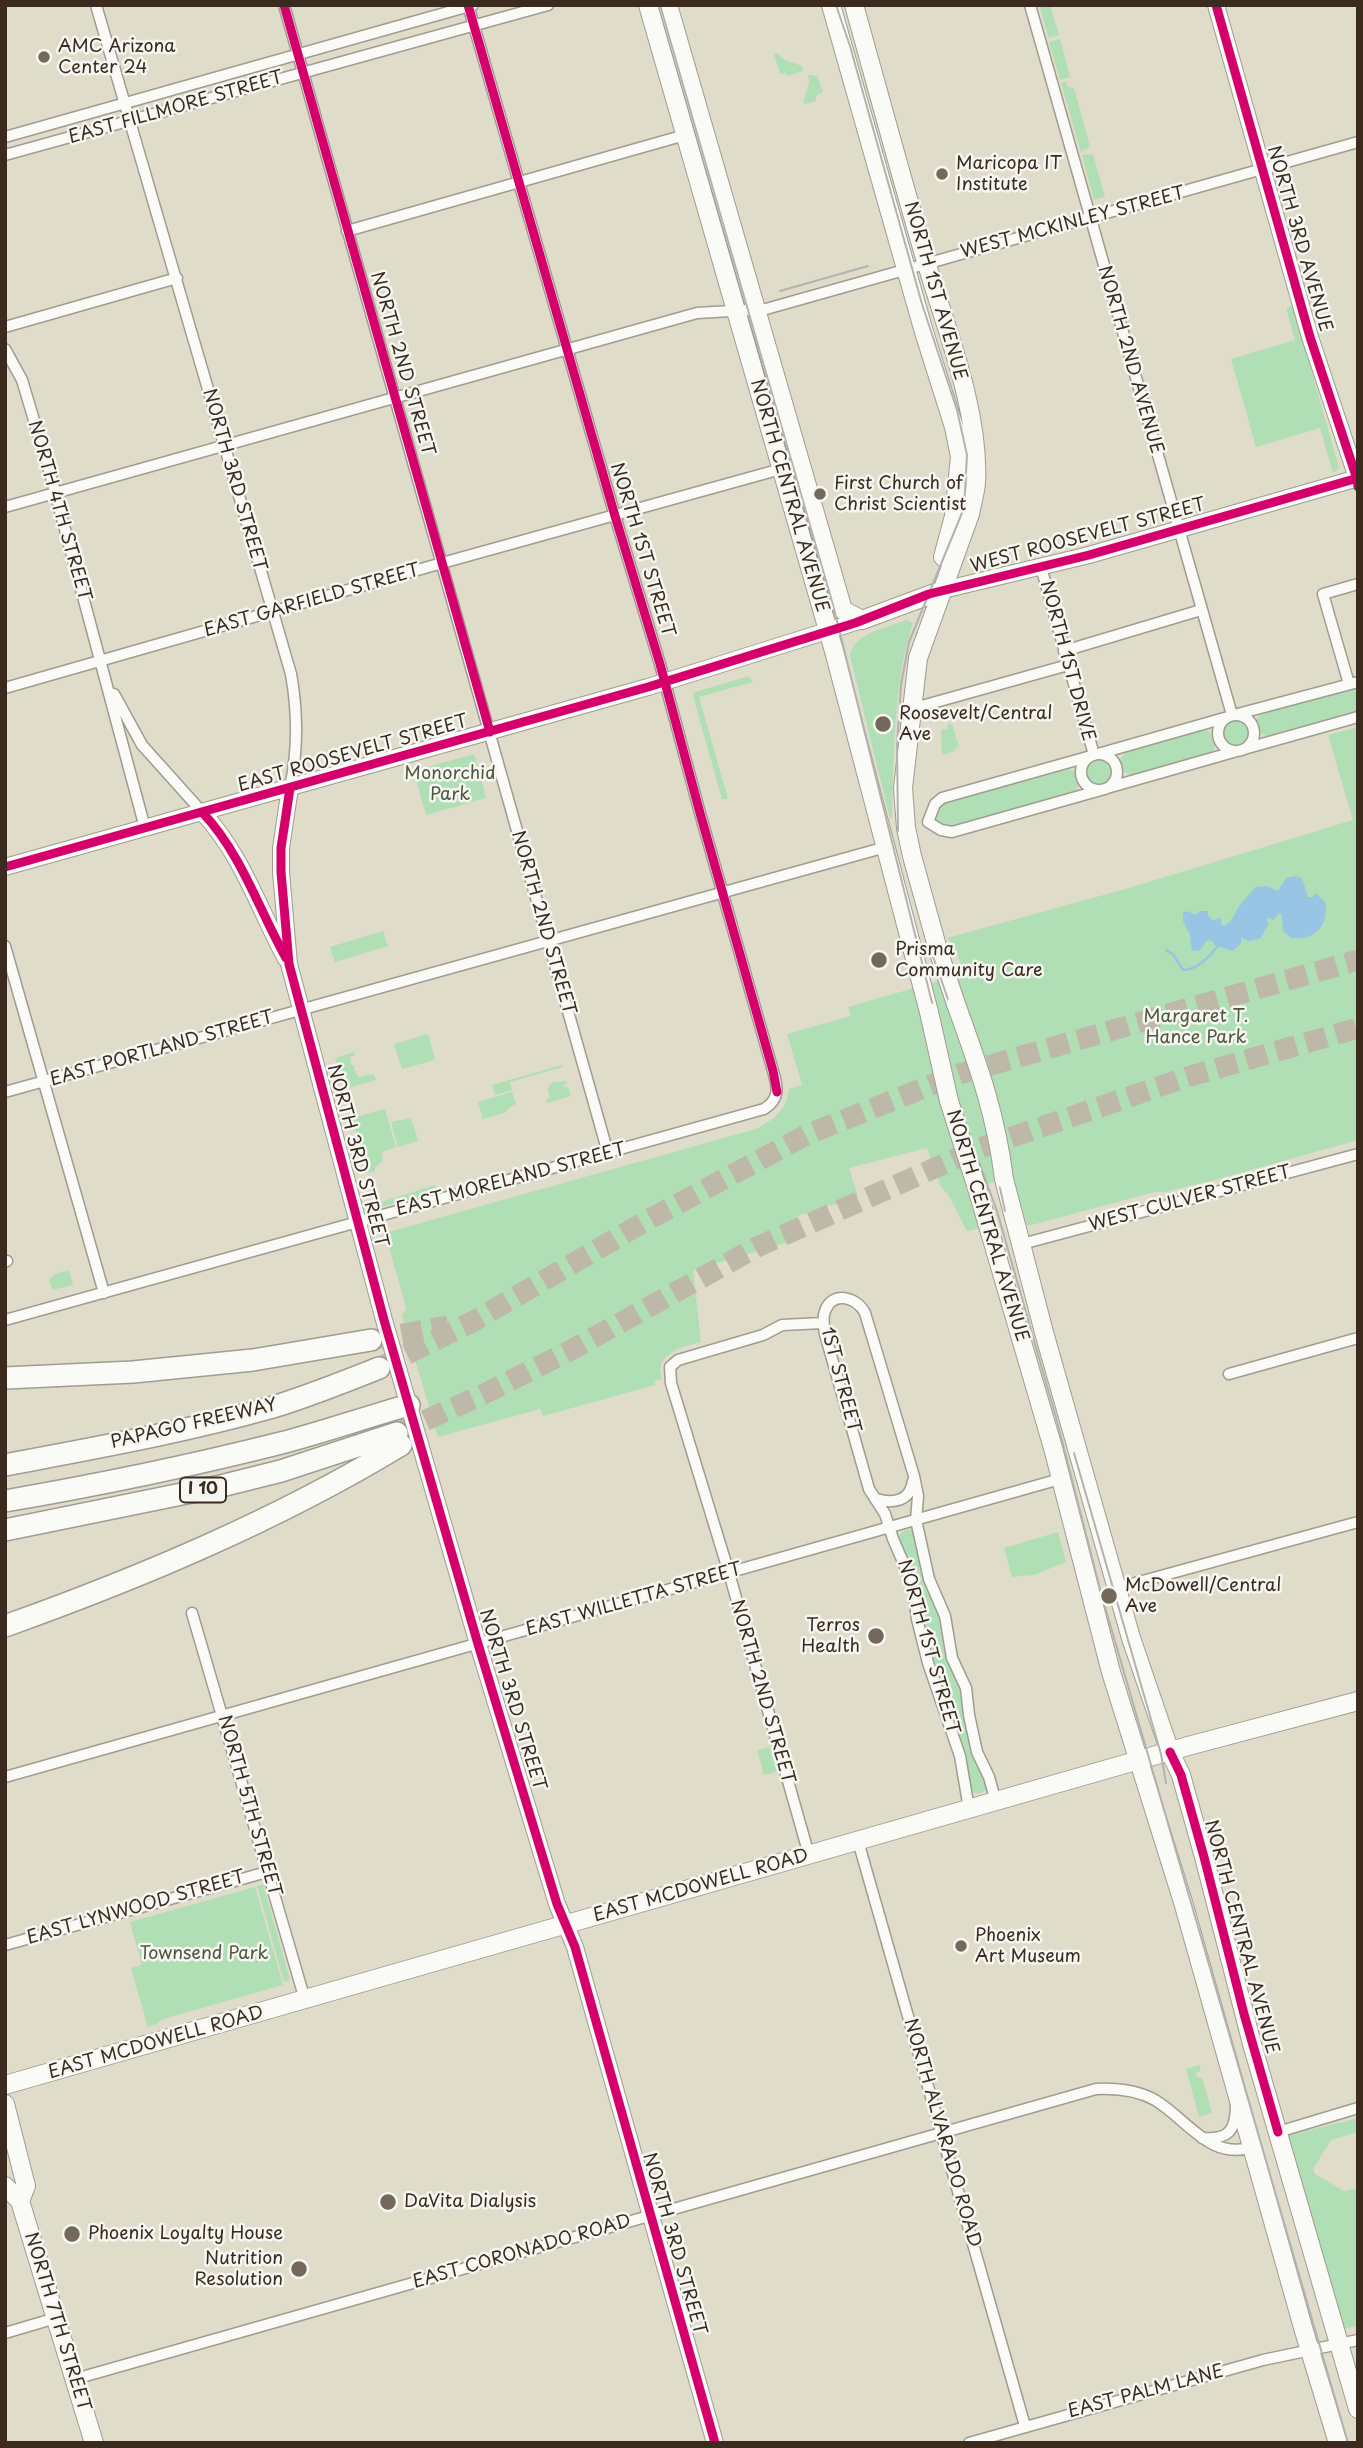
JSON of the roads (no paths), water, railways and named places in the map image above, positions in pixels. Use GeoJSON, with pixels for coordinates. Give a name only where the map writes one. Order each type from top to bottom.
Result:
{"type":"FeatureCollection","features":[{"type":"Feature","properties":{"kind":"highway"},"geometry":{"type":"LineString","coordinates":[[8,1379],[133,1372],[253,1360],[371,1340]]}},
{"type":"Feature","properties":{"kind":"highway","name":"PAPAGO FREEWAY"},"geometry":{"type":"LineString","coordinates":[[5,1465],[174,1432],[273,1406],[379,1368]]}},
{"type":"Feature","properties":{"kind":"highway"},"geometry":{"type":"LineString","coordinates":[[5,1491],[84,1478],[253,1441],[407,1398]]}},
{"type":"Feature","properties":{"kind":"highway"},"geometry":{"type":"LineString","coordinates":[[5,1501],[86,1487],[284,1443],[407,1398]]}},
{"type":"Feature","properties":{"kind":"highway","name":"I 10"},"geometry":{"type":"LineString","coordinates":[[5,1530],[221,1486],[399,1439],[340,1482],[157,1568],[65,1602]]}},
{"type":"Feature","properties":{"kind":"highway"},"geometry":{"type":"LineString","coordinates":[[5,1610],[65,1602]]}},
{"type":"Feature","properties":{"kind":"highway"},"geometry":{"type":"LineString","coordinates":[[5,1626],[65,1602]]}},
{"type":"Feature","properties":{"kind":"main road","name":"NORTH CENTRAL AVENUE"},"geometry":{"type":"LineString","coordinates":[[648,5],[685,135],[747,311],[778,386],[840,603],[850,616],[862,620]]}},
{"type":"Feature","properties":{"kind":"main road","name":"NORTH CENTRAL AVENUE"},"geometry":{"type":"LineString","coordinates":[[668,5],[747,311],[781,470],[886,847],[949,1101],[1027,1355],[1107,1657],[1155,1756],[1181,1775],[1247,2024],[1311,2245],[1338,2443]]}},
{"type":"Feature","properties":{"kind":"main road","name":"NORTH 1ST AVENUE"},"geometry":{"type":"LineString","coordinates":[[831,5],[954,427],[960,457],[954,516],[943,560],[945,584]]}},
{"type":"Feature","properties":{"kind":"main road","name":"NORTH 1ST AVENUE"},"geometry":{"type":"LineString","coordinates":[[854,5],[967,401],[974,446],[976,484],[970,514],[945,584]]}},
{"type":"Feature","properties":{"kind":"main road"},"geometry":{"type":"LineString","coordinates":[[778,386],[783,416],[784,455],[792,488],[791,502]]}},
{"type":"Feature","properties":{"kind":"main road","name":"NORTH CENTRAL AVENUE"},"geometry":{"type":"LineString","coordinates":[[945,584],[918,658],[911,709],[903,788],[906,828],[912,856],[934,938],[990,1103],[999,1139],[1004,1179],[1045,1336],[1139,1662],[1183,1902],[1253,2147],[1324,2347],[1358,2409]]}},
{"type":"Feature","properties":{"kind":"main road","name":"WEST ROOSEVELT STREET"},"geometry":{"type":"LineString","coordinates":[[862,620],[945,584]]}},
{"type":"Feature","properties":{"kind":"main road","name":"EAST MCDOWELL ROAD"},"geometry":{"type":"LineString","coordinates":[[5,2085],[1155,1756],[1358,1701]]}},
{"type":"Feature","properties":{"kind":"main road","name":"NORTH 7TH STREET"},"geometry":{"type":"LineString","coordinates":[[5,2104],[26,2186],[20,2201]]}},
{"type":"Feature","properties":{"kind":"main road"},"geometry":{"type":"LineString","coordinates":[[1253,2147],[1262,2145],[1280,2161],[1300,2227],[1311,2245]]}},
{"type":"Feature","properties":{"kind":"main road","name":"NORTH 7TH STREET"},"geometry":{"type":"LineString","coordinates":[[5,2186],[20,2201],[94,2443]]}},
{"type":"Feature","properties":{"kind":"street","name":"NORTH 3RD STREET"},"geometry":{"type":"LineString","coordinates":[[96,5],[291,674],[296,747],[281,860],[289,964],[407,1398],[478,1644],[564,1924],[575,1947],[715,2443]]}},
{"type":"Feature","properties":{"kind":"street","name":"NORTH 2ND STREET"},"geometry":{"type":"LineString","coordinates":[[284,5],[608,1153]]}},
{"type":"Feature","properties":{"kind":"street","name":"EAST FILLMORE STREET"},"geometry":{"type":"LineString","coordinates":[[5,155],[548,5]]}},
{"type":"Feature","properties":{"kind":"street","name":"NORTH 2ND AVENUE"},"geometry":{"type":"LineString","coordinates":[[1030,5],[1231,715]]}},
{"type":"Feature","properties":{"kind":"street","name":"NORTH 3RD AVENUE"},"geometry":{"type":"LineString","coordinates":[[1216,5],[1310,337],[1358,479]]}},
{"type":"Feature","properties":{"kind":"street","name":"EAST FILLMORE STREET"},"geometry":{"type":"LineString","coordinates":[[5,137],[470,6]]}},
{"type":"Feature","properties":{"kind":"street","name":"NORTH 1ST STREET"},"geometry":{"type":"LineString","coordinates":[[470,6],[518,183],[665,681],[778,1088],[773,1104]]}},
{"type":"Feature","properties":{"kind":"street"},"geometry":{"type":"LineString","coordinates":[[347,231],[685,135]]}},
{"type":"Feature","properties":{"kind":"street","name":"WEST MCKINLEY STREET"},"geometry":{"type":"LineString","coordinates":[[5,507],[696,313],[747,311],[1358,142]]}},
{"type":"Feature","properties":{"kind":"street"},"geometry":{"type":"LineString","coordinates":[[5,327],[177,278]]}},
{"type":"Feature","properties":{"kind":"street","name":"NORTH 4TH STREET"},"geometry":{"type":"LineString","coordinates":[[5,349],[22,380],[145,828]]}},
{"type":"Feature","properties":{"kind":"street","name":"EAST GARFIELD STREET"},"geometry":{"type":"LineString","coordinates":[[5,688],[442,563],[781,470]]}},
{"type":"Feature","properties":{"kind":"street","name":"WEST ROOSEVELT STREET"},"geometry":{"type":"LineString","coordinates":[[945,584],[1041,567],[1358,479]]}},
{"type":"Feature","properties":{"kind":"street","name":"NORTH 1ST DRIVE"},"geometry":{"type":"LineString","coordinates":[[1041,567],[1095,755]]}},
{"type":"Feature","properties":{"kind":"street"},"geometry":{"type":"LineString","coordinates":[[928,822],[935,804],[942,798],[1353,683],[1323,594],[1358,584]]}},
{"type":"Feature","properties":{"kind":"street"},"geometry":{"type":"LineString","coordinates":[[1064,651],[1201,610]]}},
{"type":"Feature","properties":{"kind":"street","name":"WEST ROOSEVELT STREET"},"geometry":{"type":"LineString","coordinates":[[828,631],[862,620]]}},
{"type":"Feature","properties":{"kind":"street","name":"EAST ROOSEVELT STREET"},"geometry":{"type":"LineString","coordinates":[[5,867],[490,732],[828,631]]}},
{"type":"Feature","properties":{"kind":"street"},"geometry":{"type":"LineString","coordinates":[[911,709],[1069,665]]}},
{"type":"Feature","properties":{"kind":"street","name":"NORTH 4TH STREET"},"geometry":{"type":"LineString","coordinates":[[105,676],[137,738],[203,813]]}},
{"type":"Feature","properties":{"kind":"street"},"geometry":{"type":"LineString","coordinates":[[1231,715],[1246,718],[1253,728],[1252,740],[1241,750],[1225,748],[1218,738],[1219,725],[1231,715]]}},
{"type":"Feature","properties":{"kind":"street"},"geometry":{"type":"LineString","coordinates":[[906,828],[928,822],[941,831],[952,832],[1358,717]]}},
{"type":"Feature","properties":{"kind":"street"},"geometry":{"type":"LineString","coordinates":[[1095,755],[1110,757],[1117,767],[1116,780],[1104,789],[1089,787],[1082,777],[1083,765],[1095,755]]}},
{"type":"Feature","properties":{"kind":"street","name":"NORTH 3RD STREET"},"geometry":{"type":"LineString","coordinates":[[203,813],[217,828],[233,853],[289,964]]}},
{"type":"Feature","properties":{"kind":"street","name":"EAST PORTLAND STREET"},"geometry":{"type":"LineString","coordinates":[[5,1093],[886,847]]}},
{"type":"Feature","properties":{"kind":"street"},"geometry":{"type":"LineString","coordinates":[[5,946],[104,1293]]}},
{"type":"Feature","properties":{"kind":"street","name":"EAST MORELAND STREET"},"geometry":{"type":"LineString","coordinates":[[5,1320],[608,1153],[764,1109],[773,1104]]}},
{"type":"Feature","properties":{"kind":"street","name":"WEST CULVER STREET"},"geometry":{"type":"LineString","coordinates":[[1022,1244],[1358,1154]]}},
{"type":"Feature","properties":{"kind":"street","name":"1ST STREET"},"geometry":{"type":"LineString","coordinates":[[889,1528],[885,1514],[869,1489],[824,1322],[827,1306],[839,1299],[853,1299],[862,1308],[914,1476],[918,1496],[916,1520]]}},
{"type":"Feature","properties":{"kind":"street","name":"NORTH 2ND STREET"},"geometry":{"type":"LineString","coordinates":[[809,1855],[729,1573],[671,1383],[670,1367],[678,1360],[763,1335],[782,1325],[824,1322]]}},
{"type":"Feature","properties":{"kind":"street"},"geometry":{"type":"LineString","coordinates":[[1229,1374],[1358,1338]]}},
{"type":"Feature","properties":{"kind":"street"},"geometry":{"type":"LineString","coordinates":[[876,1499],[887,1502],[901,1500],[912,1488],[914,1476]]}},
{"type":"Feature","properties":{"kind":"street","name":"EAST WILLETTA STREET"},"geometry":{"type":"LineString","coordinates":[[5,1777],[1060,1479]]}},
{"type":"Feature","properties":{"kind":"street","name":"NORTH 1ST STREET"},"geometry":{"type":"LineString","coordinates":[[916,1520],[929,1579],[945,1616],[952,1658],[966,1688],[977,1752],[989,1777],[996,1802]]}},
{"type":"Feature","properties":{"kind":"street"},"geometry":{"type":"LineString","coordinates":[[1117,1588],[1358,1522]]}},
{"type":"Feature","properties":{"kind":"street","name":"NORTH 1ST STREET"},"geometry":{"type":"LineString","coordinates":[[889,1528],[913,1585],[917,1619],[928,1663],[960,1756],[969,1810]]}},
{"type":"Feature","properties":{"kind":"street","name":"NORTH 5TH STREET"},"geometry":{"type":"LineString","coordinates":[[192,1613],[305,2000]]}},
{"type":"Feature","properties":{"kind":"street","name":"NORTH ALVARADO ROAD"},"geometry":{"type":"LineString","coordinates":[[858,1841],[1026,2426]]}},
{"type":"Feature","properties":{"kind":"street","name":"EAST LYNWOOD STREET"},"geometry":{"type":"LineString","coordinates":[[5,1945],[267,1872]]}},
{"type":"Feature","properties":{"kind":"street"},"geometry":{"type":"LineString","coordinates":[[1200,2138],[1221,2138],[1230,2131],[1236,2116],[1236,2085]]}},
{"type":"Feature","properties":{"kind":"street","name":"EAST CORONADO ROAD"},"geometry":{"type":"LineString","coordinates":[[75,2379],[1096,2089],[1115,2088],[1153,2099],[1215,2147],[1226,2150],[1253,2147]]}},
{"type":"Feature","properties":{"kind":"street"},"geometry":{"type":"LineString","coordinates":[[1278,2132],[1358,2108]]}},
{"type":"Feature","properties":{"kind":"street"},"geometry":{"type":"LineString","coordinates":[[5,2333],[56,2318]]}},
{"type":"Feature","properties":{"kind":"street","name":"EAST PALM LANE"},"geometry":{"type":"LineString","coordinates":[[969,2443],[1263,2360],[1358,2340]]}},
{"type":"Feature","properties":{"kind":"water"},"geometry":{"type":"Polygon","coordinates":[[[1286,878],[1302,878],[1308,897],[1313,897],[1316,893],[1325,902],[1323,925],[1313,934],[1299,939],[1291,938],[1283,931],[1282,915],[1279,913],[1273,920],[1266,920],[1269,923],[1261,938],[1250,941],[1241,938],[1241,943],[1233,951],[1207,940],[1200,950],[1192,951],[1183,913],[1186,911],[1197,915],[1199,911],[1208,911],[1208,916],[1213,920],[1221,918],[1221,924],[1224,926],[1231,921],[1239,906],[1256,887],[1267,886],[1278,891],[1286,878]]]}},
{"type":"Feature","properties":{"kind":"waterway"},"geometry":{"type":"LineString","coordinates":[[1166,950],[1173,954],[1183,970],[1202,962],[1217,947]]}},
{"type":"Feature","properties":{"kind":"tunnel"},"geometry":{"type":"LineString","coordinates":[[379,1368],[474,1321],[646,1221],[806,1135],[959,1074],[1358,960]]}},
{"type":"Feature","properties":{"kind":"tunnel"},"geometry":{"type":"LineString","coordinates":[[397,1433],[482,1395],[573,1349],[757,1247],[980,1148],[1187,1077],[1358,1028]]}},
{"type":"Feature","properties":{"kind":"tunnel"},"geometry":{"type":"LineString","coordinates":[[371,1340],[448,1326]]}},
{"type":"Feature","properties":{"kind":"tram line"},"geometry":{"type":"LineString","coordinates":[[660,5],[833,605],[957,1103],[997,1211],[1057,1421],[1101,1593],[1348,2443]]}},
{"type":"Feature","properties":{"kind":"tram line"},"geometry":{"type":"LineString","coordinates":[[836,5],[850,46],[922,304],[957,410],[967,455],[964,508],[909,642],[901,685],[897,745],[898,831]]}},
{"type":"Feature","properties":{"kind":"tram line"},"geometry":{"type":"LineString","coordinates":[[780,291],[868,266]]}},
{"type":"Feature","properties":{"kind":"tram line"},"geometry":{"type":"LineString","coordinates":[[929,945],[977,1082],[1005,1211]]}},
{"type":"Feature","properties":{"kind":"tram line"},"geometry":{"type":"LineString","coordinates":[[1074,1453],[1161,1754],[1166,1783]]}},
{"type":"Feature","properties":{"kind":"place","name":"AMC Arizona Center 24"},"geometry":{"type":"Point","coordinates":[44,57]}},
{"type":"Feature","properties":{"kind":"place","name":"Maricopa IT Institute"},"geometry":{"type":"Point","coordinates":[942,174]}},
{"type":"Feature","properties":{"kind":"place","name":"First Church of Christ Scientist"},"geometry":{"type":"Point","coordinates":[820,494]}},
{"type":"Feature","properties":{"kind":"place","name":"Roosevelt/Central Ave"},"geometry":{"type":"Point","coordinates":[883,724]}},
{"type":"Feature","properties":{"kind":"place","name":"Prisma Community Care"},"geometry":{"type":"Point","coordinates":[879,960]}},
{"type":"Feature","properties":{"kind":"place","name":"McDowell/Central Ave"},"geometry":{"type":"Point","coordinates":[1109,1596]}},
{"type":"Feature","properties":{"kind":"place","name":"Terros Health"},"geometry":{"type":"Point","coordinates":[876,1636]}},
{"type":"Feature","properties":{"kind":"place","name":"Phoenix Art Museum"},"geometry":{"type":"Point","coordinates":[961,1946]}},
{"type":"Feature","properties":{"kind":"place","name":"DaVita Dialysis"},"geometry":{"type":"Point","coordinates":[388,2202]}},
{"type":"Feature","properties":{"kind":"place","name":"Phoenix Loyalty House"},"geometry":{"type":"Point","coordinates":[72,2234]}},
{"type":"Feature","properties":{"kind":"place","name":"Nutrition Resolution"},"geometry":{"type":"Point","coordinates":[299,2269]}},
{"type":"Feature","properties":{"kind":"park label","name":"Monorchid Park"},"geometry":{"type":"Point","coordinates":[450,784]}},
{"type":"Feature","properties":{"kind":"park label","name":"Margaret T. Hance Park"},"geometry":{"type":"Point","coordinates":[1196,1027]}},
{"type":"Feature","properties":{"kind":"park label","name":"Townsend Park"},"geometry":{"type":"Point","coordinates":[204,1954]}}]}
